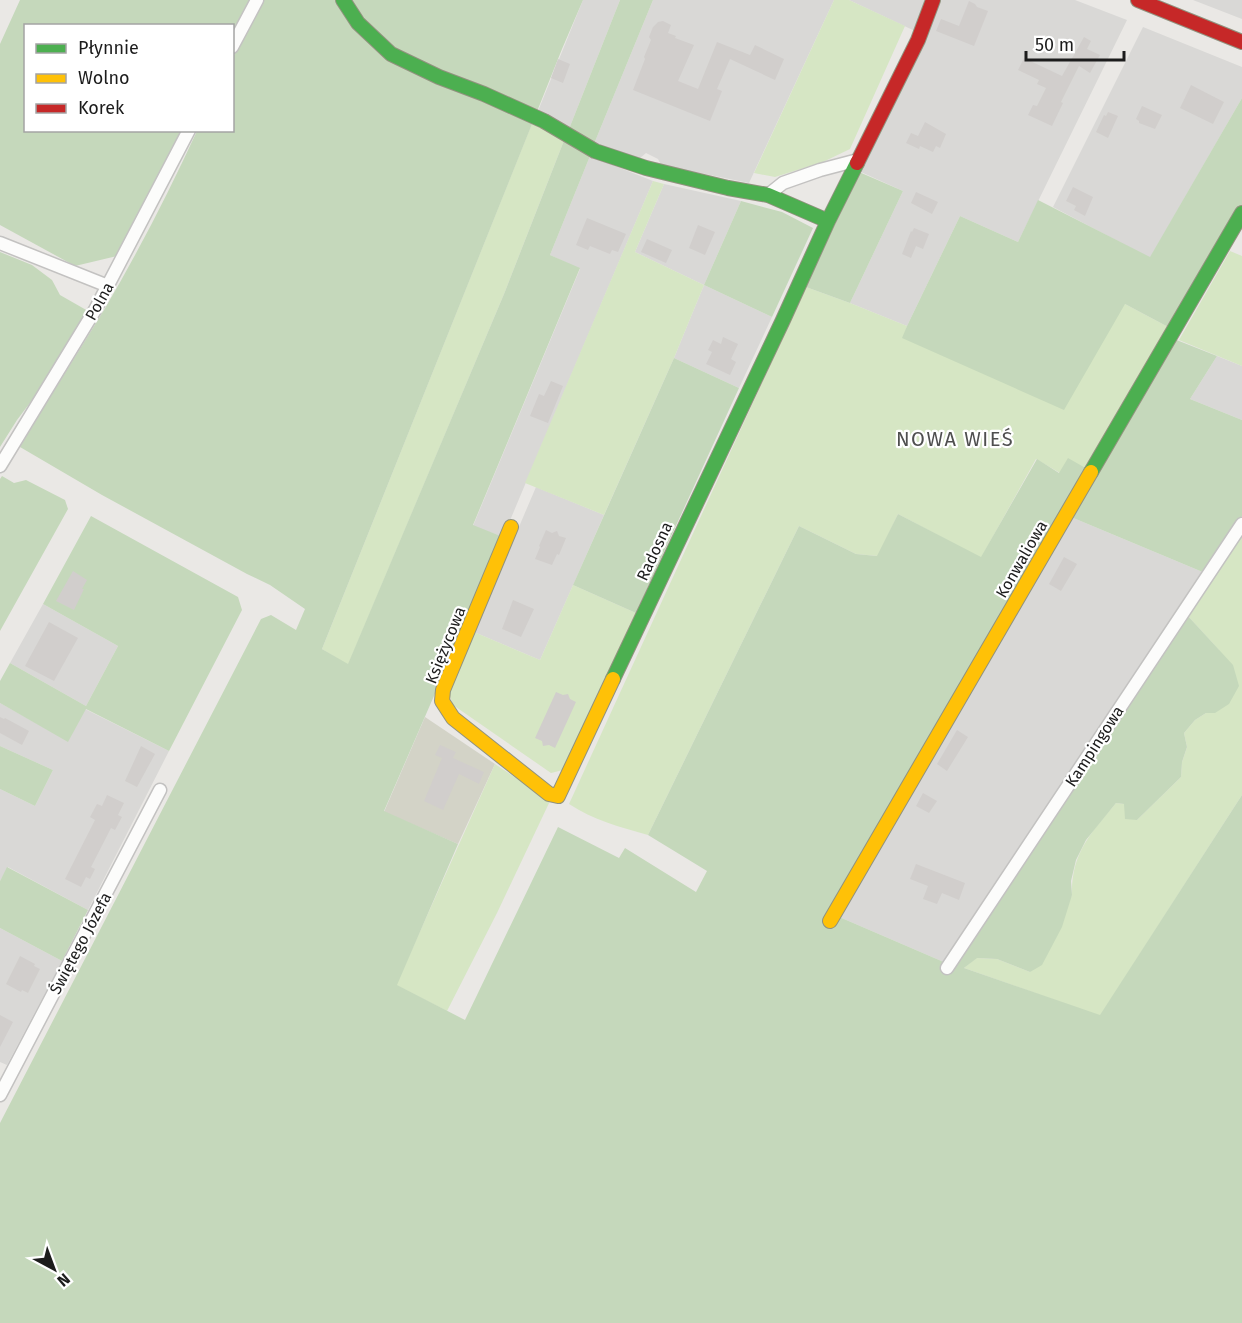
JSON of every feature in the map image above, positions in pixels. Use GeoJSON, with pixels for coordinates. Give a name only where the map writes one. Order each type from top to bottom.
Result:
{"type":"FeatureCollection","features":[{"type":"Feature","properties":{"kind":"street"},"geometry":{"type":"LineString","coordinates":[[234,43],[257,0]]}},
{"type":"Feature","properties":{"kind":"street"},"geometry":{"type":"LineString","coordinates":[[343,0],[358,23],[391,54],[439,77],[544,121],[595,151],[646,168],[728,188],[768,195],[828,221]]}},
{"type":"Feature","properties":{"kind":"street","name":"Radosna"},"geometry":{"type":"LineString","coordinates":[[558,796],[828,221],[918,40],[933,0]]}},
{"type":"Feature","properties":{"kind":"street"},"geometry":{"type":"LineString","coordinates":[[1138,0],[1242,42]]}},
{"type":"Feature","properties":{"kind":"street","name":"Polna"},"geometry":{"type":"LineString","coordinates":[[0,466],[95,310],[188,132]]}},
{"type":"Feature","properties":{"kind":"street"},"geometry":{"type":"LineString","coordinates":[[768,195],[783,183],[858,160]]}},
{"type":"Feature","properties":{"kind":"street","name":"Konwaliowa"},"geometry":{"type":"LineString","coordinates":[[830,921],[1242,213]]}},
{"type":"Feature","properties":{"kind":"street"},"geometry":{"type":"LineString","coordinates":[[0,243],[108,286]]}},
{"type":"Feature","properties":{"kind":"street","name":"Kampingowa"},"geometry":{"type":"LineString","coordinates":[[947,968],[1242,524]]}},
{"type":"Feature","properties":{"kind":"street","name":"Księżycowa"},"geometry":{"type":"LineString","coordinates":[[512,527],[443,690],[442,701],[453,718],[549,794],[558,796]]}},
{"type":"Feature","properties":{"kind":"street","name":"Świętego Józefa"},"geometry":{"type":"LineString","coordinates":[[0,1095],[160,790]]}},
{"type":"Feature","properties":{"kind":"shaded area"},"geometry":{"type":"Polygon","coordinates":[[[583,0],[620,0],[569,129],[538,111],[583,0]]]}},
{"type":"Feature","properties":{"kind":"shaded area"},"geometry":{"type":"Polygon","coordinates":[[[653,0],[834,0],[749,183],[661,165],[658,159],[646,153],[639,159],[594,144],[653,0]]]}},
{"type":"Feature","properties":{"kind":"shaded area"},"geometry":{"type":"Polygon","coordinates":[[[849,0],[926,0],[915,31],[849,0]]]}},
{"type":"Feature","properties":{"kind":"shaded area"},"geometry":{"type":"Polygon","coordinates":[[[941,0],[1075,0],[1127,20],[1018,242],[960,216],[907,326],[850,303],[903,191],[861,172],[941,0]]]}},
{"type":"Feature","properties":{"kind":"shaded area"},"geometry":{"type":"Polygon","coordinates":[[[1193,0],[1242,0],[1242,19],[1193,0]]]}},
{"type":"Feature","properties":{"kind":"shaded area"},"geometry":{"type":"Polygon","coordinates":[[[1143,27],[1242,67],[1242,98],[1150,258],[1053,207],[1143,27]]]}},
{"type":"Feature","properties":{"kind":"shaded area"},"geometry":{"type":"Polygon","coordinates":[[[590,156],[653,181],[503,537],[473,526],[580,269],[550,255],[590,156]]]}},
{"type":"Feature","properties":{"kind":"shaded area"},"geometry":{"type":"Polygon","coordinates":[[[664,184],[741,201],[704,285],[635,252],[664,184]]]}},
{"type":"Feature","properties":{"kind":"shaded area"},"geometry":{"type":"Polygon","coordinates":[[[704,285],[772,317],[739,388],[674,358],[704,285]]]}},
{"type":"Feature","properties":{"kind":"shaded area"},"geometry":{"type":"Polygon","coordinates":[[[1217,356],[1242,366],[1242,420],[1190,399],[1217,356]]]}},
{"type":"Feature","properties":{"kind":"shaded area"},"geometry":{"type":"Polygon","coordinates":[[[536,487],[604,515],[540,660],[474,632],[536,487]]]}},
{"type":"Feature","properties":{"kind":"shaded area"},"geometry":{"type":"Polygon","coordinates":[[[1071,517],[1205,573],[946,963],[837,916],[1071,517]]]}},
{"type":"Feature","properties":{"kind":"shaded area"},"geometry":{"type":"Polygon","coordinates":[[[43,604],[118,646],[86,706],[10,663],[43,604]]]}},
{"type":"Feature","properties":{"kind":"shaded area"},"geometry":{"type":"Polygon","coordinates":[[[0,703],[68,741],[85,709],[169,751],[88,910],[8,867],[0,881],[0,789],[35,806],[53,770],[0,746],[0,703]]]}},
{"type":"Feature","properties":{"kind":"shaded area"},"geometry":{"type":"Polygon","coordinates":[[[425,717],[495,764],[458,844],[384,812],[425,717]]]}},
{"type":"Feature","properties":{"kind":"shaded area"},"geometry":{"type":"Polygon","coordinates":[[[0,928],[62,961],[7,1065],[0,1062],[0,928]]]}},
{"type":"Feature","properties":{"kind":"green space"},"geometry":{"type":"Polygon","coordinates":[[[20,0],[250,0],[234,33],[234,24],[24,24],[24,132],[185,132],[117,256],[75,266],[0,225],[0,44],[20,0]]]}},
{"type":"Feature","properties":{"kind":"green space"},"geometry":{"type":"Polygon","coordinates":[[[262,0],[583,0],[322,649],[348,664],[504,294],[565,138],[590,156],[550,255],[580,268],[473,525],[503,537],[384,811],[458,844],[397,985],[465,1020],[558,827],[619,858],[625,848],[696,892],[707,871],[648,835],[799,526],[856,554],[877,556],[898,514],[981,557],[1037,459],[1059,473],[1068,458],[1089,470],[837,916],[946,963],[1187,615],[1233,665],[1239,686],[1229,704],[1215,713],[1206,713],[1195,720],[1184,733],[1187,747],[1182,762],[1181,777],[1137,820],[1125,819],[1124,804],[1116,803],[1086,840],[1076,860],[1071,881],[1072,895],[1062,927],[1042,965],[1030,972],[997,959],[977,958],[964,968],[1100,1015],[1242,795],[1242,1323],[0,1323],[0,1123],[261,619],[271,615],[296,630],[305,609],[270,585],[102,495],[20,447],[117,288],[153,222],[197,132],[234,132],[234,55],[262,0]]]}},
{"type":"Feature","properties":{"kind":"green space"},"geometry":{"type":"Polygon","coordinates":[[[620,0],[653,0],[594,144],[569,129],[620,0]]]}},
{"type":"Feature","properties":{"kind":"green space"},"geometry":{"type":"Polygon","coordinates":[[[834,0],[849,0],[905,26],[850,149],[823,162],[775,177],[754,173],[834,0]]]}},
{"type":"Feature","properties":{"kind":"green space"},"geometry":{"type":"Polygon","coordinates":[[[1242,98],[1242,205],[1172,329],[1125,304],[1064,410],[902,338],[960,216],[1018,242],[1038,200],[1150,257],[1242,98]]]}},
{"type":"Feature","properties":{"kind":"green space"},"geometry":{"type":"Polygon","coordinates":[[[533,121],[565,138],[504,294],[348,665],[322,649],[533,121]]]}},
{"type":"Feature","properties":{"kind":"green space"},"geometry":{"type":"Polygon","coordinates":[[[859,172],[903,191],[850,303],[806,287],[859,172]]]}},
{"type":"Feature","properties":{"kind":"green space"},"geometry":{"type":"Polygon","coordinates":[[[653,181],[664,184],[635,252],[704,285],[604,515],[525,483],[653,181]]]}},
{"type":"Feature","properties":{"kind":"green space"},"geometry":{"type":"Polygon","coordinates":[[[741,201],[782,212],[813,228],[772,317],[704,285],[741,201]]]}},
{"type":"Feature","properties":{"kind":"green space"},"geometry":{"type":"Polygon","coordinates":[[[1230,251],[1242,256],[1242,366],[1179,340],[1230,251]]]}},
{"type":"Feature","properties":{"kind":"green space"},"geometry":{"type":"Polygon","coordinates":[[[0,252],[32,265],[52,280],[60,295],[88,311],[45,383],[0,447],[0,252]]]}},
{"type":"Feature","properties":{"kind":"green space"},"geometry":{"type":"Polygon","coordinates":[[[806,287],[907,326],[903,338],[1125,304],[1172,329],[1089,470],[1060,473],[1036,459],[981,558],[898,514],[878,556],[856,554],[799,526],[648,835],[607,822],[569,804],[806,287]]]}},
{"type":"Feature","properties":{"kind":"green space"},"geometry":{"type":"Polygon","coordinates":[[[1174,339],[1217,356],[1190,399],[1242,420],[1242,516],[1205,573],[1071,517],[1174,339]]]}},
{"type":"Feature","properties":{"kind":"green space"},"geometry":{"type":"Polygon","coordinates":[[[674,358],[739,388],[636,613],[573,585],[674,358]]]}},
{"type":"Feature","properties":{"kind":"green space"},"geometry":{"type":"Polygon","coordinates":[[[2,476],[14,483],[26,480],[65,500],[68,509],[0,631],[0,479],[2,476]]]}},
{"type":"Feature","properties":{"kind":"green space"},"geometry":{"type":"Polygon","coordinates":[[[91,516],[238,597],[242,610],[169,751],[86,709],[68,742],[0,703],[0,681],[10,663],[86,706],[118,646],[43,604],[91,516]]]}},
{"type":"Feature","properties":{"kind":"green space"},"geometry":{"type":"Polygon","coordinates":[[[1242,534],[1242,795],[1100,1016],[964,968],[976,958],[997,959],[1030,972],[1072,895],[1075,867],[1079,855],[1098,824],[1116,803],[1124,804],[1137,820],[1181,777],[1182,762],[1187,747],[1184,733],[1195,720],[1206,713],[1219,650],[1187,615],[1242,534]]]}},
{"type":"Feature","properties":{"kind":"green space"},"geometry":{"type":"Polygon","coordinates":[[[573,585],[636,613],[563,770],[551,773],[453,705],[449,693],[474,632],[540,660],[573,585]]]}},
{"type":"Feature","properties":{"kind":"green space"},"geometry":{"type":"Polygon","coordinates":[[[0,746],[53,770],[35,806],[0,789],[0,746]]]}},
{"type":"Feature","properties":{"kind":"green space"},"geometry":{"type":"Polygon","coordinates":[[[495,764],[550,801],[447,1011],[396,985],[495,764]]]}},
{"type":"Feature","properties":{"kind":"green space"},"geometry":{"type":"Polygon","coordinates":[[[7,867],[88,910],[62,961],[0,928],[0,881],[7,867]]]}},
{"type":"Feature","properties":{"kind":"building"},"geometry":{"type":"Polygon","coordinates":[[[969,1],[988,11],[974,46],[936,31],[941,19],[959,26],[969,1]]]}},
{"type":"Feature","properties":{"kind":"building"},"geometry":{"type":"Polygon","coordinates":[[[663,21],[671,25],[668,33],[694,45],[678,81],[698,89],[717,42],[750,55],[755,45],[784,59],[775,80],[730,59],[717,89],[722,91],[710,121],[633,90],[645,59],[653,27],[663,21]]]}},
{"type":"Feature","properties":{"kind":"building"},"geometry":{"type":"Polygon","coordinates":[[[1084,37],[1091,41],[1087,49],[1100,55],[1090,73],[1079,66],[1052,126],[1028,115],[1033,105],[1037,106],[1046,88],[1037,84],[1039,80],[1018,70],[1024,58],[1062,76],[1084,37]]]}},
{"type":"Feature","properties":{"kind":"building"},"geometry":{"type":"Polygon","coordinates":[[[558,59],[570,64],[563,83],[551,78],[558,59]]]}},
{"type":"Feature","properties":{"kind":"building"},"geometry":{"type":"Polygon","coordinates":[[[1191,85],[1224,102],[1213,124],[1180,108],[1191,85]]]}},
{"type":"Feature","properties":{"kind":"building"},"geometry":{"type":"Polygon","coordinates":[[[1142,106],[1162,115],[1155,129],[1139,123],[1136,119],[1142,106]]]}},
{"type":"Feature","properties":{"kind":"building"},"geometry":{"type":"Polygon","coordinates":[[[1108,112],[1118,116],[1108,138],[1096,132],[1104,115],[1106,116],[1108,112]]]}},
{"type":"Feature","properties":{"kind":"building"},"geometry":{"type":"Polygon","coordinates":[[[925,122],[946,134],[940,148],[936,146],[933,152],[906,143],[911,133],[918,136],[925,122]]]}},
{"type":"Feature","properties":{"kind":"building"},"geometry":{"type":"Polygon","coordinates":[[[1073,187],[1093,197],[1085,216],[1074,210],[1076,206],[1066,201],[1073,187]]]}},
{"type":"Feature","properties":{"kind":"building"},"geometry":{"type":"Polygon","coordinates":[[[916,192],[938,202],[932,214],[911,203],[916,192]]]}},
{"type":"Feature","properties":{"kind":"building"},"geometry":{"type":"Polygon","coordinates":[[[587,218],[626,234],[618,252],[612,250],[610,254],[590,246],[588,250],[576,245],[587,218]]]}},
{"type":"Feature","properties":{"kind":"building"},"geometry":{"type":"Polygon","coordinates":[[[698,225],[715,232],[705,255],[689,248],[698,225]]]}},
{"type":"Feature","properties":{"kind":"building"},"geometry":{"type":"Polygon","coordinates":[[[914,228],[929,234],[923,249],[916,246],[911,258],[902,254],[914,228]]]}},
{"type":"Feature","properties":{"kind":"building"},"geometry":{"type":"Polygon","coordinates":[[[647,239],[672,250],[666,263],[641,252],[647,239]]]}},
{"type":"Feature","properties":{"kind":"building"},"geometry":{"type":"Polygon","coordinates":[[[723,337],[738,344],[731,359],[736,362],[730,375],[706,364],[712,352],[708,350],[713,340],[721,344],[723,337]]]}},
{"type":"Feature","properties":{"kind":"building"},"geometry":{"type":"Polygon","coordinates":[[[551,381],[563,386],[548,423],[530,416],[539,394],[544,396],[551,381]]]}},
{"type":"Feature","properties":{"kind":"building"},"geometry":{"type":"Polygon","coordinates":[[[546,530],[552,533],[557,531],[559,536],[566,538],[552,565],[535,559],[546,530]]]}},
{"type":"Feature","properties":{"kind":"building"},"geometry":{"type":"Polygon","coordinates":[[[1064,557],[1077,564],[1061,591],[1049,584],[1064,557]]]}},
{"type":"Feature","properties":{"kind":"building"},"geometry":{"type":"Polygon","coordinates":[[[73,571],[87,580],[74,610],[56,601],[73,571]]]}},
{"type":"Feature","properties":{"kind":"building"},"geometry":{"type":"Polygon","coordinates":[[[513,600],[534,609],[521,637],[502,629],[513,600]]]}},
{"type":"Feature","properties":{"kind":"building"},"geometry":{"type":"Polygon","coordinates":[[[49,622],[78,638],[54,681],[25,666],[49,622]]]}},
{"type":"Feature","properties":{"kind":"building"},"geometry":{"type":"Polygon","coordinates":[[[556,692],[563,695],[568,694],[570,699],[576,702],[555,748],[549,745],[543,746],[542,741],[535,738],[556,692]]]}},
{"type":"Feature","properties":{"kind":"building"},"geometry":{"type":"Polygon","coordinates":[[[0,717],[29,731],[22,745],[0,733],[0,717]]]}},
{"type":"Feature","properties":{"kind":"building"},"geometry":{"type":"Polygon","coordinates":[[[957,730],[968,737],[947,771],[937,764],[957,730]]]}},
{"type":"Feature","properties":{"kind":"building"},"geometry":{"type":"Polygon","coordinates":[[[440,745],[456,752],[453,758],[484,772],[479,784],[459,774],[443,810],[424,801],[442,758],[435,755],[440,745]]]}},
{"type":"Feature","properties":{"kind":"building"},"geometry":{"type":"Polygon","coordinates":[[[141,746],[155,754],[137,787],[125,781],[141,746]]]}},
{"type":"Feature","properties":{"kind":"building"},"geometry":{"type":"Polygon","coordinates":[[[923,793],[937,801],[929,813],[916,806],[923,793]]]}},
{"type":"Feature","properties":{"kind":"building"},"geometry":{"type":"Polygon","coordinates":[[[107,795],[124,803],[118,815],[122,817],[115,830],[111,828],[91,867],[95,869],[90,879],[86,877],[81,887],[65,879],[95,820],[90,817],[97,804],[102,806],[107,795]]]}},
{"type":"Feature","properties":{"kind":"building"},"geometry":{"type":"Polygon","coordinates":[[[916,864],[965,883],[959,900],[942,893],[937,904],[923,899],[928,886],[910,879],[916,864]]]}},
{"type":"Feature","properties":{"kind":"building"},"geometry":{"type":"Polygon","coordinates":[[[20,956],[40,969],[28,993],[6,984],[20,956]]]}},
{"type":"Feature","properties":{"kind":"building"},"geometry":{"type":"Polygon","coordinates":[[[0,1015],[13,1022],[0,1047],[0,1015]]]}},
{"type":"Feature","properties":{"kind":"traffic: fast"},"geometry":{"type":"LineString","coordinates":[[343,0],[358,23],[391,54],[439,77],[544,121],[595,151],[646,168],[728,188],[768,195],[828,221]]}},
{"type":"Feature","properties":{"kind":"traffic: fast"},"geometry":{"type":"LineString","coordinates":[[613,679],[857,163]]}},
{"type":"Feature","properties":{"kind":"traffic: fast"},"geometry":{"type":"LineString","coordinates":[[1091,472],[1242,213]]}},
{"type":"Feature","properties":{"kind":"traffic: slow"},"geometry":{"type":"LineString","coordinates":[[830,921],[1091,472]]}},
{"type":"Feature","properties":{"kind":"traffic: slow"},"geometry":{"type":"LineString","coordinates":[[511,527],[443,690],[442,701],[453,718],[549,794],[558,796],[613,679]]}},
{"type":"Feature","properties":{"kind":"traffic: jam"},"geometry":{"type":"LineString","coordinates":[[857,163],[918,40],[933,0]]}},
{"type":"Feature","properties":{"kind":"traffic: jam"},"geometry":{"type":"LineString","coordinates":[[1138,0],[1242,42]]}},
{"type":"Feature","properties":{"kind":"district","name":"NOWA WIEŚ"},"geometry":{"type":"Point","coordinates":[955,439]}}]}
